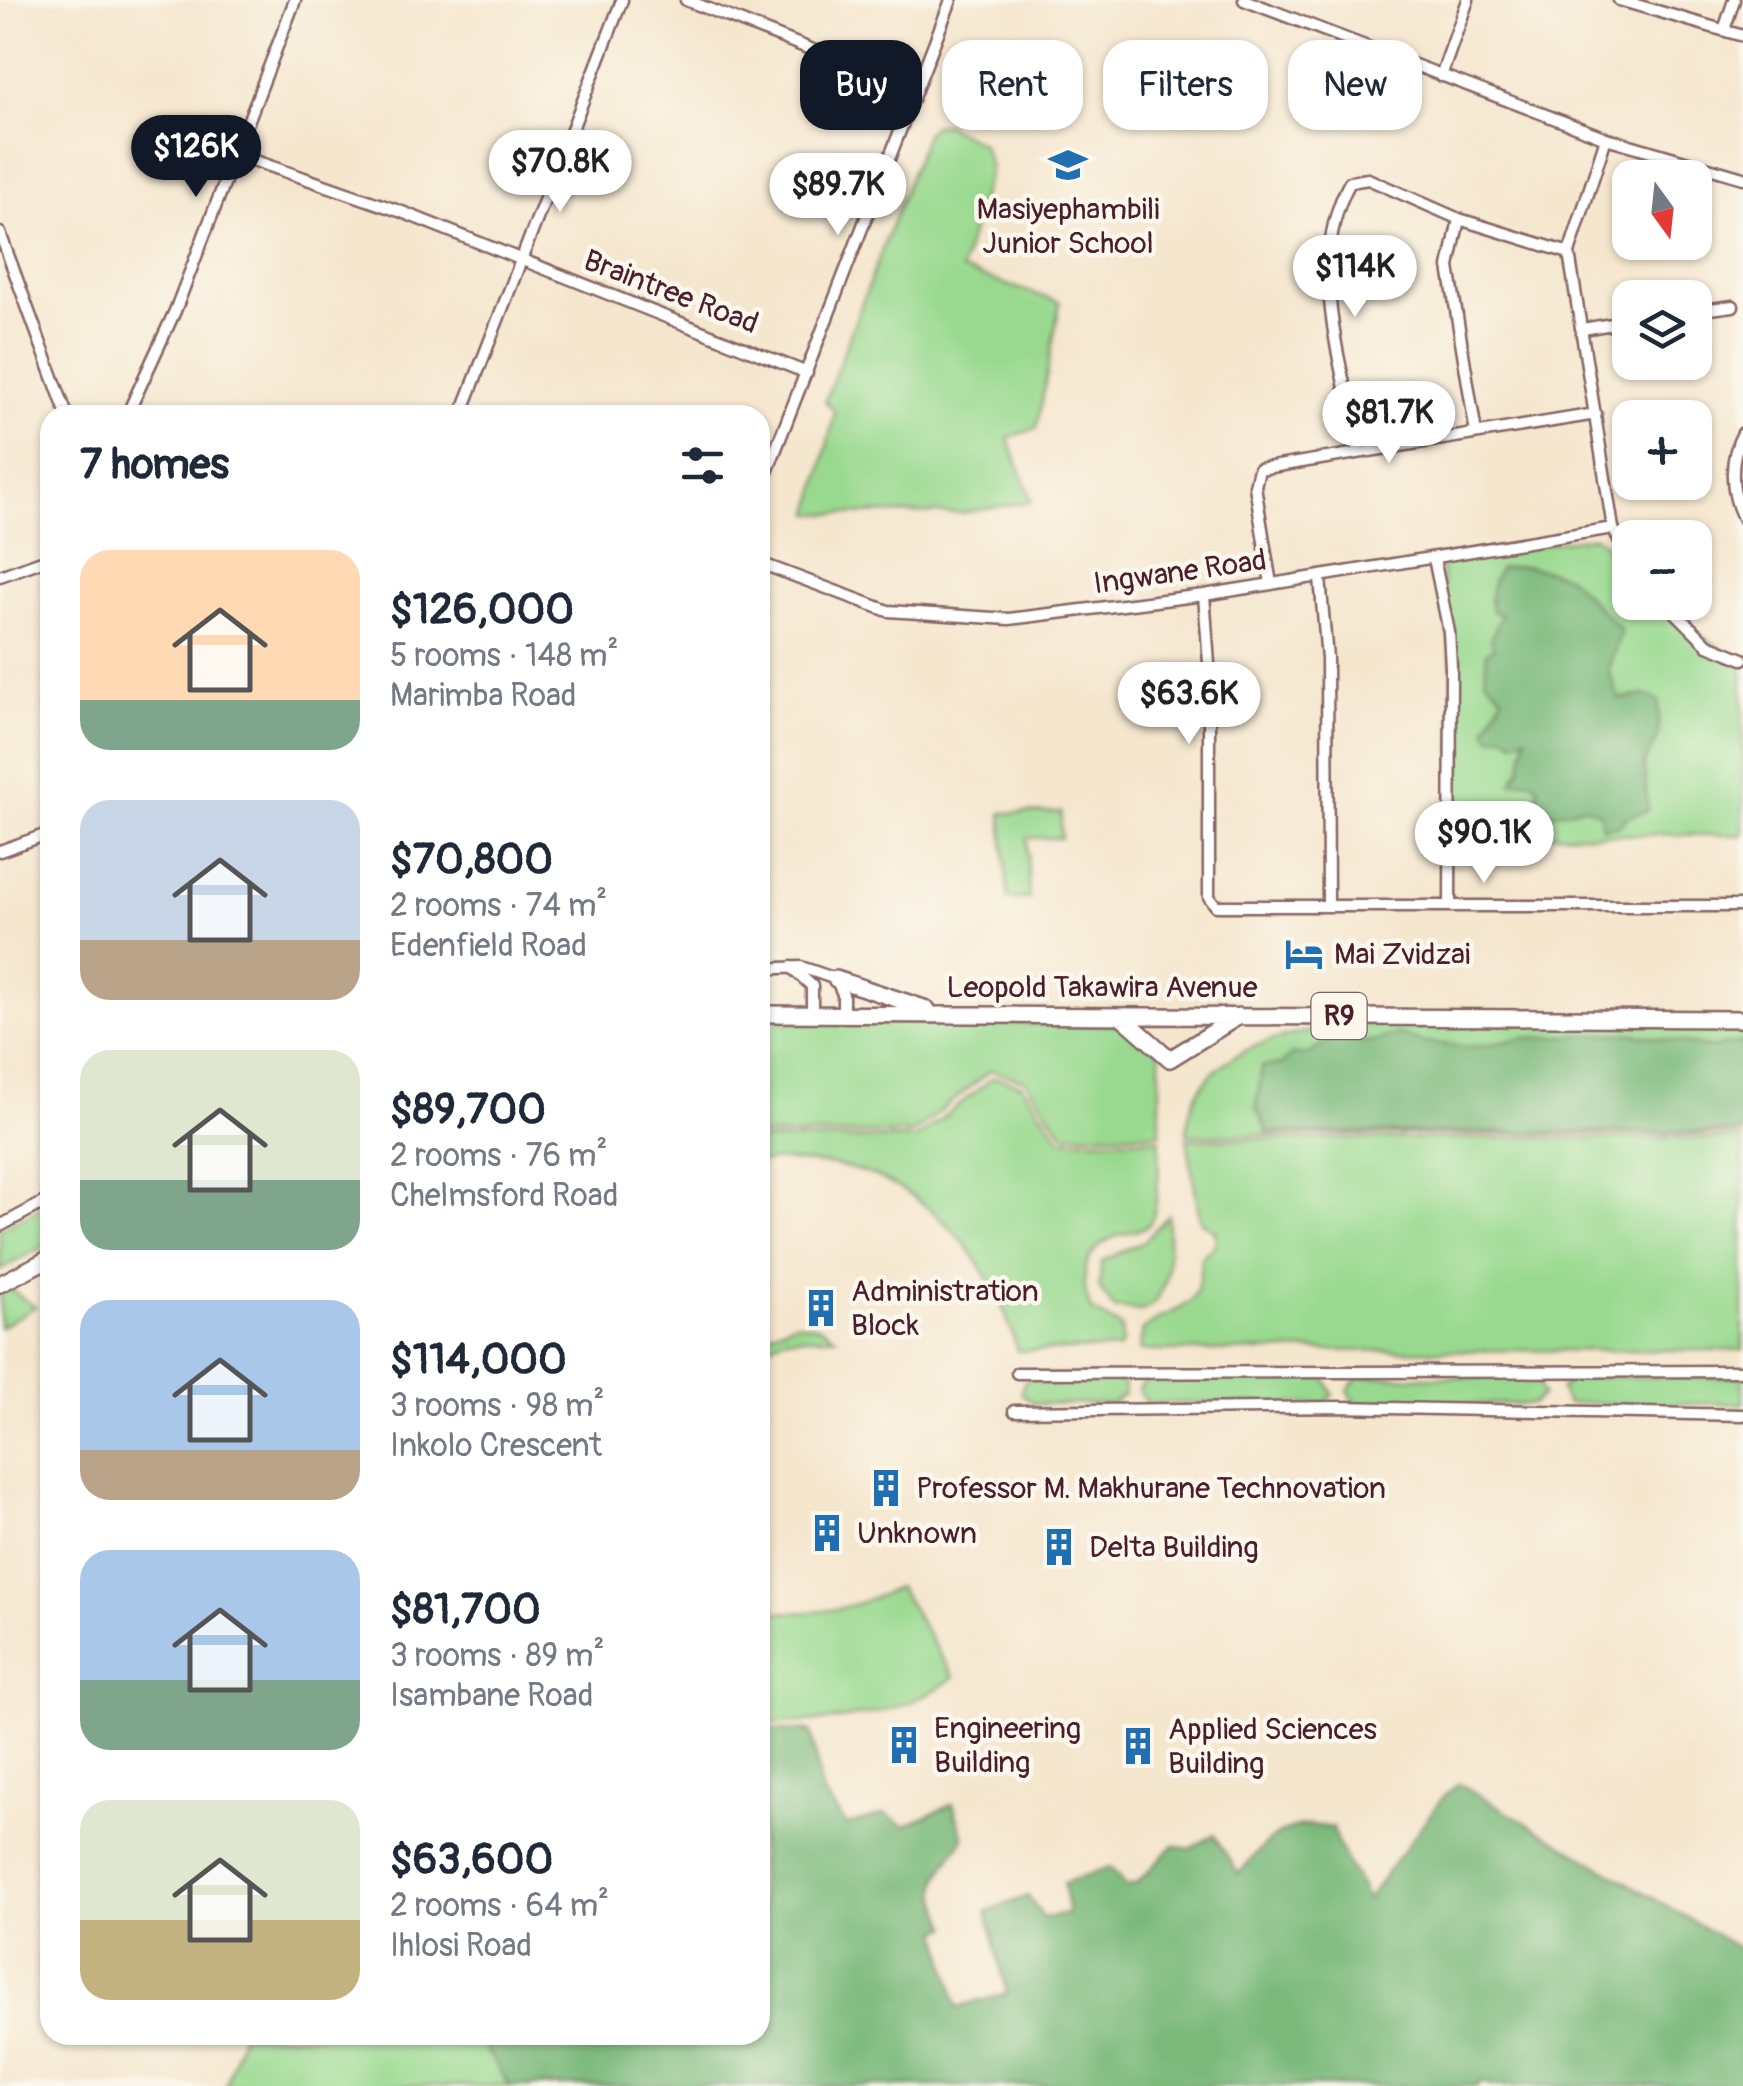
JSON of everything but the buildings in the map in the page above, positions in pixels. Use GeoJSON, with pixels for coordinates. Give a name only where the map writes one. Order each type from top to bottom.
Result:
{"type":"FeatureCollection","features":[{"type":"Feature","properties":{"kind":"highway"},"geometry":{"type":"LineString","coordinates":[[836,978],[936,1012]]}},
{"type":"Feature","properties":{"kind":"highway","name":"Leopold Takawira Avenue"},"geometry":{"type":"LineString","coordinates":[[770,1014],[1743,1019]]}},
{"type":"Feature","properties":{"kind":"highway"},"geometry":{"type":"LineString","coordinates":[[1122,1016],[1170,1058],[1241,1015]]}},
{"type":"Feature","properties":{"kind":"highway"},"geometry":{"type":"LineString","coordinates":[[0,1284],[40,1263]]}},
{"type":"Feature","properties":{"kind":"street"},"geometry":{"type":"LineString","coordinates":[[132,405],[175,311],[295,0]]}},
{"type":"Feature","properties":{"kind":"street"},"geometry":{"type":"LineString","coordinates":[[464,405],[622,0]]}},
{"type":"Feature","properties":{"kind":"street"},"geometry":{"type":"LineString","coordinates":[[686,0],[800,45]]}},
{"type":"Feature","properties":{"kind":"street"},"geometry":{"type":"LineString","coordinates":[[922,71],[951,0]]}},
{"type":"Feature","properties":{"kind":"street"},"geometry":{"type":"LineString","coordinates":[[1244,0],[1606,138],[1743,178]]}},
{"type":"Feature","properties":{"kind":"street"},"geometry":{"type":"LineString","coordinates":[[1441,76],[1468,0]]}},
{"type":"Feature","properties":{"kind":"street"},"geometry":{"type":"LineString","coordinates":[[1619,0],[1743,36]]}},
{"type":"Feature","properties":{"kind":"street"},"geometry":{"type":"LineString","coordinates":[[1724,30],[1734,0]]}},
{"type":"Feature","properties":{"kind":"street"},"geometry":{"type":"LineString","coordinates":[[770,465],[899,130]]}},
{"type":"Feature","properties":{"kind":"street"},"geometry":{"type":"LineString","coordinates":[[1606,138],[1569,253],[1612,521]]}},
{"type":"Feature","properties":{"kind":"street","name":"Braintree Road"},"geometry":{"type":"LineString","coordinates":[[235,154],[388,207],[806,373]]}},
{"type":"Feature","properties":{"kind":"street"},"geometry":{"type":"LineString","coordinates":[[1358,450],[1328,274],[1332,230],[1346,188],[1356,179],[1368,179],[1460,219],[1569,253]]}},
{"type":"Feature","properties":{"kind":"street"},"geometry":{"type":"LineString","coordinates":[[1460,219],[1449,267],[1476,433]]}},
{"type":"Feature","properties":{"kind":"street"},"geometry":{"type":"LineString","coordinates":[[0,233],[63,405]]}},
{"type":"Feature","properties":{"kind":"street"},"geometry":{"type":"LineString","coordinates":[[1712,309],[1733,306]]}},
{"type":"Feature","properties":{"kind":"street"},"geometry":{"type":"LineString","coordinates":[[1582,329],[1612,325]]}},
{"type":"Feature","properties":{"kind":"street"},"geometry":{"type":"LineString","coordinates":[[1271,584],[1256,474],[1266,467],[1596,414]]}},
{"type":"Feature","properties":{"kind":"street"},"geometry":{"type":"LineString","coordinates":[[1743,433],[1733,463],[1735,494],[1743,518]]}},
{"type":"Feature","properties":{"kind":"street","name":"Ingwane Road"},"geometry":{"type":"LineString","coordinates":[[770,566],[888,611],[949,619],[1040,617],[1320,578],[1612,528]]}},
{"type":"Feature","properties":{"kind":"street"},"geometry":{"type":"LineString","coordinates":[[1434,558],[1449,632],[1450,906]]}},
{"type":"Feature","properties":{"kind":"street"},"geometry":{"type":"LineString","coordinates":[[0,576],[40,562]]}},
{"type":"Feature","properties":{"kind":"street"},"geometry":{"type":"LineString","coordinates":[[1320,578],[1328,659],[1328,904]]}},
{"type":"Feature","properties":{"kind":"street"},"geometry":{"type":"LineString","coordinates":[[1204,595],[1209,664],[1209,897],[1216,906],[1743,906]]}},
{"type":"Feature","properties":{"kind":"street"},"geometry":{"type":"LineString","coordinates":[[1683,620],[1708,645],[1743,659]]}},
{"type":"Feature","properties":{"kind":"street"},"geometry":{"type":"LineString","coordinates":[[0,851],[40,836]]}},
{"type":"Feature","properties":{"kind":"street"},"geometry":{"type":"LineString","coordinates":[[770,968],[790,966],[836,978],[844,994],[843,1012]]}},
{"type":"Feature","properties":{"kind":"street"},"geometry":{"type":"LineString","coordinates":[[790,966],[812,986],[812,1012]]}},
{"type":"Feature","properties":{"kind":"street"},"geometry":{"type":"LineString","coordinates":[[0,1226],[40,1204]]}},
{"type":"Feature","properties":{"kind":"street"},"geometry":{"type":"LineString","coordinates":[[1017,1374],[1743,1372]]}},
{"type":"Feature","properties":{"kind":"street"},"geometry":{"type":"LineString","coordinates":[[1014,1411],[1339,1407],[1743,1415]]}},
{"type":"Feature","properties":{"kind":"green space"},"geometry":{"type":"Polygon","coordinates":[[[942,124],[942,130],[955,130],[982,144],[990,167],[961,270],[1060,302],[1037,428],[1008,438],[1032,501],[962,513],[811,514],[835,412],[825,401],[932,125],[942,124]]]}},
{"type":"Feature","properties":{"kind":"green space"},"geometry":{"type":"Polygon","coordinates":[[[1595,536],[1612,552],[1612,620],[1677,620],[1743,662],[1743,835],[1453,834],[1453,668],[1441,566],[1448,559],[1595,536]]]}},
{"type":"Feature","properties":{"kind":"green space"},"geometry":{"type":"Polygon","coordinates":[[[1528,566],[1567,576],[1618,627],[1621,632],[1608,669],[1619,699],[1645,695],[1659,701],[1658,738],[1644,763],[1648,810],[1625,818],[1621,825],[1602,828],[1600,813],[1585,806],[1550,814],[1537,797],[1539,786],[1530,780],[1512,782],[1521,768],[1526,736],[1514,741],[1506,735],[1491,737],[1486,728],[1503,696],[1485,678],[1487,651],[1494,648],[1490,639],[1502,615],[1492,611],[1492,589],[1500,568],[1528,566]]]}},
{"type":"Feature","properties":{"kind":"green space"},"geometry":{"type":"Polygon","coordinates":[[[1061,812],[1061,838],[1027,838],[1029,899],[1008,899],[1002,813],[1061,812]]]}},
{"type":"Feature","properties":{"kind":"green space"},"geometry":{"type":"Polygon","coordinates":[[[770,1021],[1129,1025],[1160,1053],[1160,1134],[1064,1134],[1025,1080],[991,1070],[913,1133],[770,1136],[770,1021]]]}},
{"type":"Feature","properties":{"kind":"green space"},"geometry":{"type":"Polygon","coordinates":[[[1405,1022],[1743,1024],[1743,1134],[1187,1135],[1194,1101],[1211,1074],[1237,1055],[1304,1032],[1405,1022]]]}},
{"type":"Feature","properties":{"kind":"green space"},"geometry":{"type":"Polygon","coordinates":[[[1342,1033],[1355,1042],[1378,1041],[1398,1033],[1422,1042],[1472,1047],[1525,1038],[1629,1033],[1714,1048],[1743,1042],[1743,1132],[1268,1133],[1256,1107],[1262,1067],[1282,1064],[1291,1055],[1309,1054],[1342,1033]]]}},
{"type":"Feature","properties":{"kind":"green space"},"geometry":{"type":"Polygon","coordinates":[[[994,1077],[1021,1084],[1061,1139],[1160,1139],[1157,1197],[1149,1224],[1098,1247],[1085,1275],[1091,1310],[1121,1327],[1122,1344],[1118,1349],[1017,1351],[1006,1315],[970,1250],[917,1199],[885,1181],[850,1169],[770,1161],[770,1140],[917,1138],[994,1077]]]}},
{"type":"Feature","properties":{"kind":"green space"},"geometry":{"type":"Polygon","coordinates":[[[1743,1138],[1743,1350],[1139,1351],[1143,1330],[1192,1299],[1200,1276],[1201,1257],[1215,1245],[1216,1232],[1200,1220],[1187,1139],[1743,1138]]]}},
{"type":"Feature","properties":{"kind":"green space"},"geometry":{"type":"Polygon","coordinates":[[[40,1208],[40,1248],[0,1270],[0,1229],[40,1208]]]}},
{"type":"Feature","properties":{"kind":"green space"},"geometry":{"type":"Polygon","coordinates":[[[1168,1215],[1167,1269],[1160,1294],[1141,1311],[1114,1308],[1099,1288],[1102,1261],[1143,1242],[1168,1215]]]}},
{"type":"Feature","properties":{"kind":"green space"},"geometry":{"type":"Polygon","coordinates":[[[7,1287],[35,1307],[0,1327],[0,1291],[7,1287]]]}},
{"type":"Feature","properties":{"kind":"green space"},"geometry":{"type":"Polygon","coordinates":[[[795,1322],[820,1327],[836,1337],[786,1337],[770,1345],[770,1332],[795,1322]]]}},
{"type":"Feature","properties":{"kind":"green space"},"geometry":{"type":"Polygon","coordinates":[[[1034,1375],[1112,1377],[1124,1385],[1124,1394],[1112,1403],[1034,1404],[1021,1393],[1024,1382],[1034,1375]]]}},
{"type":"Feature","properties":{"kind":"green space"},"geometry":{"type":"Polygon","coordinates":[[[1149,1377],[1325,1377],[1333,1395],[1323,1404],[1146,1403],[1138,1390],[1149,1377]]]}},
{"type":"Feature","properties":{"kind":"green space"},"geometry":{"type":"Polygon","coordinates":[[[1359,1377],[1536,1377],[1543,1395],[1533,1404],[1356,1404],[1348,1390],[1359,1377]]]}},
{"type":"Feature","properties":{"kind":"green space"},"geometry":{"type":"Polygon","coordinates":[[[1571,1377],[1743,1377],[1743,1404],[1567,1403],[1560,1390],[1571,1377]]]}},
{"type":"Feature","properties":{"kind":"green space"},"geometry":{"type":"Polygon","coordinates":[[[898,1587],[954,1677],[935,1690],[888,1709],[835,1720],[770,1721],[770,1611],[813,1612],[865,1601],[898,1587]]]}},
{"type":"Feature","properties":{"kind":"green space"},"geometry":{"type":"Polygon","coordinates":[[[770,1729],[811,1731],[822,1792],[847,1825],[885,1814],[905,1826],[953,1804],[964,1838],[942,1871],[937,1888],[949,1927],[939,1931],[957,2007],[1007,1994],[987,1911],[1028,1896],[1043,1918],[1068,1914],[1064,1883],[1110,1867],[1126,1886],[1136,1884],[1174,1845],[1189,1849],[1214,1835],[1238,1874],[1279,1834],[1316,1825],[1333,1828],[1367,1900],[1442,1798],[1459,1783],[1743,1951],[1743,2086],[1495,2086],[1481,2081],[1477,2086],[510,2086],[483,2045],[770,2045],[770,1729]]]}},
{"type":"Feature","properties":{"kind":"green space"},"geometry":{"type":"Polygon","coordinates":[[[238,2045],[483,2045],[510,2086],[226,2086],[238,2045]]]}},
{"type":"Feature","properties":{"kind":"place","name":"Masiyephambili Junior School"},"geometry":{"type":"Point","coordinates":[1068,165]}},
{"type":"Feature","properties":{"kind":"place","name":"Mai Zvidzai"},"geometry":{"type":"Point","coordinates":[1304,954]}},
{"type":"Feature","properties":{"kind":"place","name":"Administration Block"},"geometry":{"type":"Point","coordinates":[821,1308]}},
{"type":"Feature","properties":{"kind":"place","name":"Professor M. Makhurane Technovation"},"geometry":{"type":"Point","coordinates":[886,1488]}},
{"type":"Feature","properties":{"kind":"place","name":"Unknown"},"geometry":{"type":"Point","coordinates":[827,1533]}},
{"type":"Feature","properties":{"kind":"place","name":"Delta Building"},"geometry":{"type":"Point","coordinates":[1059,1547]}},
{"type":"Feature","properties":{"kind":"place","name":"Engineering Building"},"geometry":{"type":"Point","coordinates":[904,1745]}},
{"type":"Feature","properties":{"kind":"place","name":"Applied Sciences Building"},"geometry":{"type":"Point","coordinates":[1138,1746]}}]}
